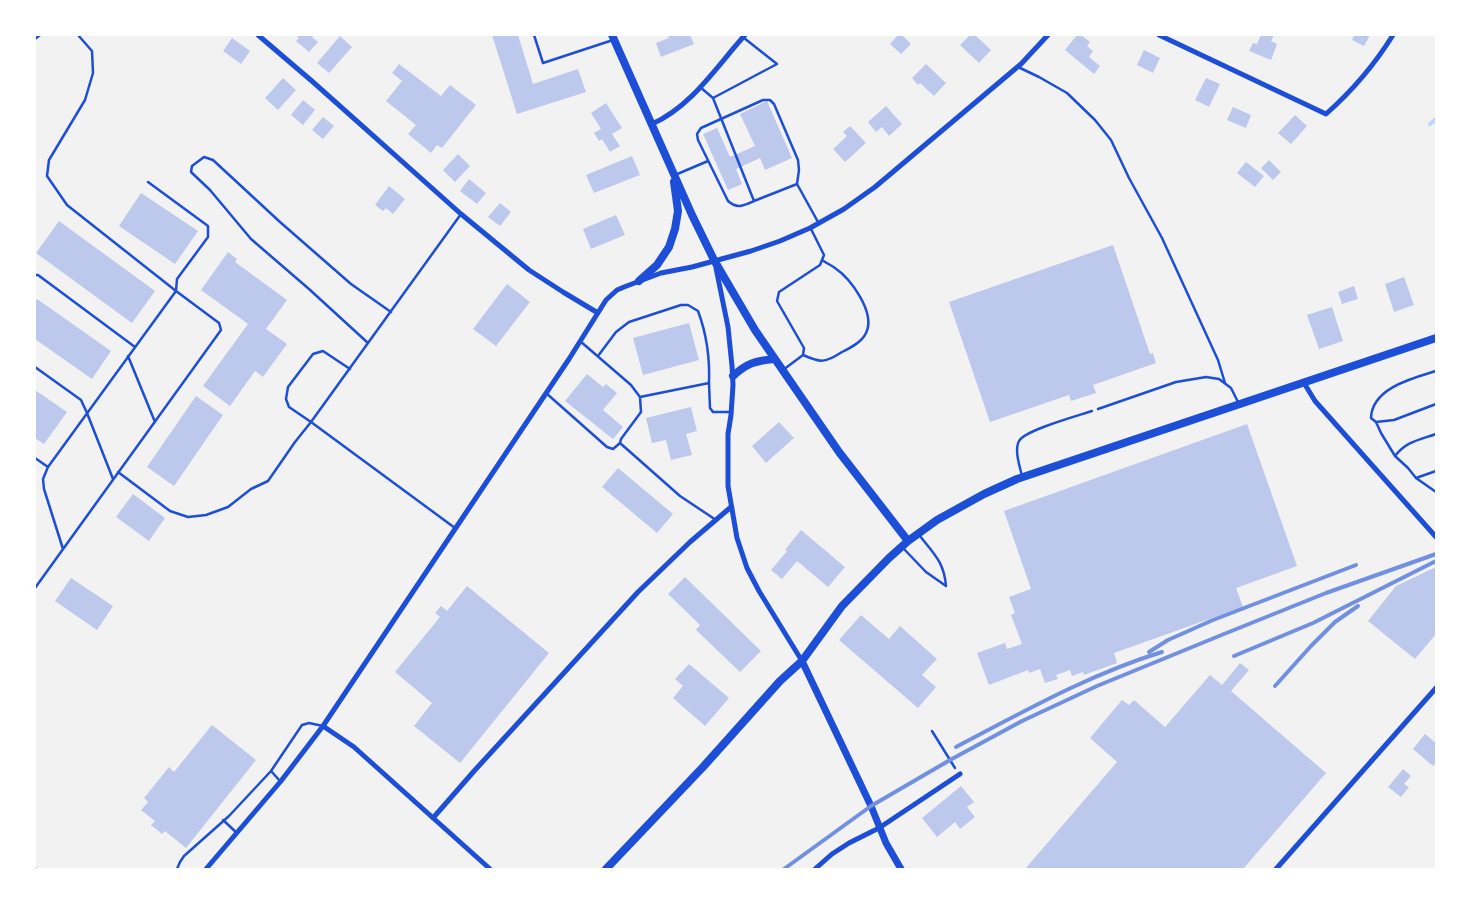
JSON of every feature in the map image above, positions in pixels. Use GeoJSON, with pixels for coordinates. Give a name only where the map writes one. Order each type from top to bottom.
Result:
{"type":"FeatureCollection","features":[{"type":"Feature","properties":{"kind":"main road"},"geometry":{"type":"LineString","coordinates":[[613,37],[714,260],[754,330],[905,544]]}},
{"type":"Feature","properties":{"kind":"main road"},"geometry":{"type":"LineString","coordinates":[[639,281],[657,265],[669,247],[675,229],[678,211],[674,175]]}},
{"type":"Feature","properties":{"kind":"main road"},"geometry":{"type":"LineString","coordinates":[[606,869],[722,746],[780,681],[802,661],[842,606],[870,576],[905,544],[952,511],[984,494],[1022,478],[1436,338]]}},
{"type":"Feature","properties":{"kind":"main road"},"geometry":{"type":"LineString","coordinates":[[733,376],[747,364],[774,359]]}},
{"type":"Feature","properties":{"kind":"street"},"geometry":{"type":"LineString","coordinates":[[258,35],[461,214],[529,270],[598,313]]}},
{"type":"Feature","properties":{"kind":"street"},"geometry":{"type":"LineString","coordinates":[[206,869],[281,782],[323,726],[606,300],[617,290],[660,273],[692,267],[780,241],[810,228],[844,209],[875,186],[1017,67],[1048,35]]}},
{"type":"Feature","properties":{"kind":"street"},"geometry":{"type":"LineString","coordinates":[[1158,35],[1326,114],[1345,97],[1368,71],[1393,35]]}},
{"type":"Feature","properties":{"kind":"street"},"geometry":{"type":"LineString","coordinates":[[652,124],[674,113],[692,97],[744,36]]}},
{"type":"Feature","properties":{"kind":"street"},"geometry":{"type":"LineString","coordinates":[[714,260],[728,327],[733,376],[728,434],[728,486],[737,538],[747,568],[802,661],[871,806],[886,843],[902,869]]}},
{"type":"Feature","properties":{"kind":"street"},"geometry":{"type":"LineString","coordinates":[[1304,383],[1315,401],[1436,537]]}},
{"type":"Feature","properties":{"kind":"street"},"geometry":{"type":"LineString","coordinates":[[433,818],[638,592],[690,542],[731,507]]}},
{"type":"Feature","properties":{"kind":"street"},"geometry":{"type":"LineString","coordinates":[[1276,869],[1436,688]]}},
{"type":"Feature","properties":{"kind":"street"},"geometry":{"type":"LineString","coordinates":[[323,726],[354,747],[490,869]]}},
{"type":"Feature","properties":{"kind":"street"},"geometry":{"type":"LineString","coordinates":[[815,869],[832,854],[879,828],[960,774]]}},
{"type":"Feature","properties":{"kind":"lane"},"geometry":{"type":"LineString","coordinates":[[35,39],[40,35]]}},
{"type":"Feature","properties":{"kind":"lane"},"geometry":{"type":"LineString","coordinates":[[35,588],[221,330],[219,323],[67,206],[47,176],[49,160],[85,100],[93,72],[92,51],[78,35]]}},
{"type":"Feature","properties":{"kind":"lane"},"geometry":{"type":"LineString","coordinates":[[534,35],[543,63],[613,37]]}},
{"type":"Feature","properties":{"kind":"lane"},"geometry":{"type":"LineString","coordinates":[[713,98],[776,64],[744,36]]}},
{"type":"Feature","properties":{"kind":"lane"},"geometry":{"type":"LineString","coordinates":[[1017,67],[1067,93],[1095,120],[1111,140],[1129,178],[1162,238],[1218,360],[1224,383]]}},
{"type":"Feature","properties":{"kind":"lane"},"geometry":{"type":"LineString","coordinates":[[700,87],[713,98],[754,201]]}},
{"type":"Feature","properties":{"kind":"lane"},"geometry":{"type":"LineString","coordinates":[[797,184],[739,207],[733,205],[728,201],[708,161],[698,140],[697,133],[701,128],[721,118],[767,98],[770,100],[774,104],[798,160],[797,184],[819,223]]}},
{"type":"Feature","properties":{"kind":"lane"},"geometry":{"type":"LineString","coordinates":[[368,343],[309,289],[251,240],[210,190],[191,172],[192,166],[204,157],[213,160],[351,284],[391,312]]}},
{"type":"Feature","properties":{"kind":"lane"},"geometry":{"type":"LineString","coordinates":[[674,175],[708,161]]}},
{"type":"Feature","properties":{"kind":"lane"},"geometry":{"type":"LineString","coordinates":[[63,549],[44,489],[44,479],[48,467],[176,291],[177,279],[208,236],[208,226],[148,182]]}},
{"type":"Feature","properties":{"kind":"lane"},"geometry":{"type":"LineString","coordinates":[[118,472],[170,511],[188,517],[206,515],[228,508],[251,490],[268,481],[461,214]]}},
{"type":"Feature","properties":{"kind":"lane"},"geometry":{"type":"LineString","coordinates":[[782,371],[803,356],[804,348],[778,301],[779,292],[820,265],[824,255],[810,228]]}},
{"type":"Feature","properties":{"kind":"lane"},"geometry":{"type":"LineString","coordinates":[[803,356],[818,361],[832,358],[853,346],[866,335],[868,326],[868,317],[862,300],[851,283],[836,268],[822,260]]}},
{"type":"Feature","properties":{"kind":"lane"},"geometry":{"type":"LineString","coordinates":[[35,275],[38,275],[135,347]]}},
{"type":"Feature","properties":{"kind":"lane"},"geometry":{"type":"LineString","coordinates":[[598,356],[616,332],[629,322],[681,305],[688,305],[698,311],[705,329],[710,367],[710,408],[713,412],[731,412]]}},
{"type":"Feature","properties":{"kind":"lane"},"geometry":{"type":"LineString","coordinates":[[546,392],[607,447],[612,448],[620,444],[621,439],[641,412],[640,397],[631,385],[580,341]]}},
{"type":"Feature","properties":{"kind":"lane"},"geometry":{"type":"LineString","coordinates":[[350,368],[323,351],[313,354],[288,388],[286,399],[289,407],[455,528]]}},
{"type":"Feature","properties":{"kind":"lane"},"geometry":{"type":"LineString","coordinates":[[128,356],[155,422]]}},
{"type":"Feature","properties":{"kind":"lane"},"geometry":{"type":"LineString","coordinates":[[35,367],[81,400],[88,413],[113,479]]}},
{"type":"Feature","properties":{"kind":"lane"},"geometry":{"type":"LineString","coordinates":[[1436,371],[1404,381],[1388,391],[1377,402],[1372,411],[1371,418],[1376,422],[1395,456],[1416,478],[1436,492]]}},
{"type":"Feature","properties":{"kind":"lane"},"geometry":{"type":"LineString","coordinates":[[1098,409],[1184,381],[1206,377],[1219,379],[1231,388],[1239,405]]}},
{"type":"Feature","properties":{"kind":"lane"},"geometry":{"type":"LineString","coordinates":[[640,397],[709,383]]}},
{"type":"Feature","properties":{"kind":"lane"},"geometry":{"type":"LineString","coordinates":[[1376,422],[1394,420],[1436,404]]}},
{"type":"Feature","properties":{"kind":"lane"},"geometry":{"type":"LineString","coordinates":[[1022,478],[1017,450],[1019,441],[1030,432],[1092,411]]}},
{"type":"Feature","properties":{"kind":"lane"},"geometry":{"type":"LineString","coordinates":[[1395,456],[1402,447],[1436,434]]}},
{"type":"Feature","properties":{"kind":"lane"},"geometry":{"type":"LineString","coordinates":[[620,444],[680,496],[716,520]]}},
{"type":"Feature","properties":{"kind":"lane"},"geometry":{"type":"LineString","coordinates":[[35,458],[48,467]]}},
{"type":"Feature","properties":{"kind":"lane"},"geometry":{"type":"LineString","coordinates":[[1416,478],[1436,471]]}},
{"type":"Feature","properties":{"kind":"lane"},"geometry":{"type":"LineString","coordinates":[[905,544],[926,572],[946,586],[945,572],[939,560],[918,534]]}},
{"type":"Feature","properties":{"kind":"lane"},"geometry":{"type":"LineString","coordinates":[[177,869],[184,856],[223,820],[271,771],[302,726],[309,723],[323,726]]}},
{"type":"Feature","properties":{"kind":"lane"},"geometry":{"type":"LineString","coordinates":[[271,771],[281,782]]}},
{"type":"Feature","properties":{"kind":"lane"},"geometry":{"type":"LineString","coordinates":[[223,820],[237,833]]}},
{"type":"Feature","properties":{"kind":"path"},"geometry":{"type":"LineString","coordinates":[[932,731],[960,774]]}},
{"type":"Feature","properties":{"kind":"building"},"geometry":{"type":"Polygon","coordinates":[[[296,35],[314,35],[312,37],[318,42],[309,52],[296,41],[299,38],[296,35]]]}},
{"type":"Feature","properties":{"kind":"building"},"geometry":{"type":"Polygon","coordinates":[[[492,35],[518,35],[533,84],[578,69],[586,92],[517,114],[492,35]]]}},
{"type":"Feature","properties":{"kind":"building"},"geometry":{"type":"Polygon","coordinates":[[[668,35],[690,35],[694,44],[661,57],[656,43],[669,38],[668,35]]]}},
{"type":"Feature","properties":{"kind":"building"},"geometry":{"type":"Polygon","coordinates":[[[898,35],[902,35],[911,44],[901,54],[890,44],[898,35]]]}},
{"type":"Feature","properties":{"kind":"building"},"geometry":{"type":"Polygon","coordinates":[[[970,35],[975,35],[991,50],[979,63],[960,45],[970,35]]]}},
{"type":"Feature","properties":{"kind":"building"},"geometry":{"type":"Polygon","coordinates":[[[1077,35],[1081,35],[1090,42],[1087,46],[1093,51],[1089,57],[1100,66],[1094,74],[1065,50],[1077,35]]]}},
{"type":"Feature","properties":{"kind":"building"},"geometry":{"type":"Polygon","coordinates":[[[1261,35],[1274,35],[1271,41],[1277,44],[1271,60],[1249,51],[1253,43],[1257,44],[1261,35]]]}},
{"type":"Feature","properties":{"kind":"building"},"geometry":{"type":"Polygon","coordinates":[[[1354,35],[1370,35],[1364,46],[1352,40],[1354,35]]]}},
{"type":"Feature","properties":{"kind":"building"},"geometry":{"type":"Polygon","coordinates":[[[340,36],[352,47],[329,73],[317,63],[340,36]]]}},
{"type":"Feature","properties":{"kind":"building"},"geometry":{"type":"Polygon","coordinates":[[[232,38],[250,51],[241,64],[223,51],[232,38]]]}},
{"type":"Feature","properties":{"kind":"building"},"geometry":{"type":"Polygon","coordinates":[[[1144,50],[1160,58],[1153,73],[1137,65],[1144,50]]]}},
{"type":"Feature","properties":{"kind":"building"},"geometry":{"type":"Polygon","coordinates":[[[399,64],[441,96],[450,85],[476,105],[442,148],[437,145],[431,153],[408,134],[416,125],[386,101],[402,81],[392,73],[399,64]]]}},
{"type":"Feature","properties":{"kind":"building"},"geometry":{"type":"Polygon","coordinates":[[[926,64],[946,83],[934,96],[920,83],[918,85],[912,78],[926,64]]]}},
{"type":"Feature","properties":{"kind":"building"},"geometry":{"type":"Polygon","coordinates":[[[283,78],[296,90],[278,110],[265,98],[283,78]]]}},
{"type":"Feature","properties":{"kind":"building"},"geometry":{"type":"Polygon","coordinates":[[[1206,78],[1220,84],[1209,107],[1195,100],[1206,78]]]}},
{"type":"Feature","properties":{"kind":"building"},"geometry":{"type":"Polygon","coordinates":[[[303,100],[315,110],[303,125],[291,115],[303,100]]]}},
{"type":"Feature","properties":{"kind":"building"},"geometry":{"type":"Polygon","coordinates":[[[767,101],[792,158],[765,170],[760,158],[736,169],[742,184],[728,190],[703,134],[717,128],[730,157],[755,146],[740,114],[767,101]]]}},
{"type":"Feature","properties":{"kind":"building"},"geometry":{"type":"Polygon","coordinates":[[[606,103],[622,128],[612,134],[620,146],[610,152],[602,139],[599,141],[594,133],[601,129],[591,113],[606,103]]]}},
{"type":"Feature","properties":{"kind":"building"},"geometry":{"type":"Polygon","coordinates":[[[886,106],[902,124],[889,136],[882,127],[876,132],[868,122],[886,106]]]}},
{"type":"Feature","properties":{"kind":"building"},"geometry":{"type":"Polygon","coordinates":[[[1233,107],[1251,115],[1246,128],[1227,120],[1233,107]]]}},
{"type":"Feature","properties":{"kind":"building"},"geometry":{"type":"Polygon","coordinates":[[[1295,115],[1307,126],[1291,144],[1278,133],[1295,115]]]}},
{"type":"Feature","properties":{"kind":"building"},"geometry":{"type":"Polygon","coordinates":[[[323,117],[334,126],[323,139],[312,130],[323,117]]]}},
{"type":"Feature","properties":{"kind":"building"},"geometry":{"type":"Polygon","coordinates":[[[850,126],[866,143],[845,162],[833,149],[847,136],[843,132],[850,126]]]}},
{"type":"Feature","properties":{"kind":"building"},"geometry":{"type":"Polygon","coordinates":[[[458,154],[470,166],[455,182],[443,170],[458,154]]]}},
{"type":"Feature","properties":{"kind":"building"},"geometry":{"type":"Polygon","coordinates":[[[632,156],[640,175],[594,193],[586,175],[632,156]]]}},
{"type":"Feature","properties":{"kind":"building"},"geometry":{"type":"Polygon","coordinates":[[[1269,160],[1281,172],[1273,180],[1261,168],[1269,160]]]}},
{"type":"Feature","properties":{"kind":"building"},"geometry":{"type":"Polygon","coordinates":[[[1246,162],[1264,176],[1255,187],[1237,173],[1246,162]]]}},
{"type":"Feature","properties":{"kind":"building"},"geometry":{"type":"Polygon","coordinates":[[[469,179],[486,193],[477,204],[460,191],[469,179]]]}},
{"type":"Feature","properties":{"kind":"building"},"geometry":{"type":"Polygon","coordinates":[[[389,186],[405,199],[393,214],[386,208],[383,211],[375,205],[389,186]]]}},
{"type":"Feature","properties":{"kind":"building"},"geometry":{"type":"Polygon","coordinates":[[[141,193],[198,231],[175,264],[119,226],[141,193]]]}},
{"type":"Feature","properties":{"kind":"building"},"geometry":{"type":"Polygon","coordinates":[[[500,203],[511,212],[500,226],[488,217],[500,203]]]}},
{"type":"Feature","properties":{"kind":"building"},"geometry":{"type":"Polygon","coordinates":[[[616,215],[625,235],[591,249],[583,229],[616,215]]]}},
{"type":"Feature","properties":{"kind":"building"},"geometry":{"type":"Polygon","coordinates":[[[59,221],[155,291],[132,323],[36,253],[59,221]]]}},
{"type":"Feature","properties":{"kind":"building"},"geometry":{"type":"Polygon","coordinates":[[[1113,245],[1150,354],[1153,353],[1156,363],[1093,385],[1096,393],[1071,401],[1069,395],[990,422],[949,302],[1113,245]]]}},
{"type":"Feature","properties":{"kind":"building"},"geometry":{"type":"Polygon","coordinates":[[[228,252],[237,259],[235,262],[287,300],[266,329],[287,344],[263,377],[255,371],[230,406],[203,386],[248,324],[201,290],[228,252]]]}},
{"type":"Feature","properties":{"kind":"building"},"geometry":{"type":"Polygon","coordinates":[[[1404,277],[1414,305],[1394,312],[1385,284],[1404,277]]]}},
{"type":"Feature","properties":{"kind":"building"},"geometry":{"type":"Polygon","coordinates":[[[507,284],[530,302],[496,346],[473,329],[507,284]]]}},
{"type":"Feature","properties":{"kind":"building"},"geometry":{"type":"Polygon","coordinates":[[[1354,286],[1358,299],[1342,304],[1338,292],[1354,286]]]}},
{"type":"Feature","properties":{"kind":"building"},"geometry":{"type":"Polygon","coordinates":[[[37,299],[111,351],[92,379],[35,339],[35,302],[37,299]]]}},
{"type":"Feature","properties":{"kind":"building"},"geometry":{"type":"Polygon","coordinates":[[[1332,307],[1343,341],[1319,349],[1307,315],[1332,307]]]}},
{"type":"Feature","properties":{"kind":"building"},"geometry":{"type":"Polygon","coordinates":[[[689,323],[699,360],[643,375],[633,338],[689,323]]]}},
{"type":"Feature","properties":{"kind":"building"},"geometry":{"type":"Polygon","coordinates":[[[587,374],[603,387],[606,384],[617,393],[603,410],[623,427],[613,439],[565,401],[587,374]]]}},
{"type":"Feature","properties":{"kind":"building"},"geometry":{"type":"Polygon","coordinates":[[[35,390],[67,412],[44,444],[35,438],[35,390]]]}},
{"type":"Feature","properties":{"kind":"building"},"geometry":{"type":"Polygon","coordinates":[[[196,396],[223,415],[174,486],[147,467],[196,396]]]}},
{"type":"Feature","properties":{"kind":"building"},"geometry":{"type":"Polygon","coordinates":[[[691,407],[697,431],[686,434],[692,455],[671,460],[666,440],[652,443],[646,418],[691,407]]]}},
{"type":"Feature","properties":{"kind":"building"},"geometry":{"type":"Polygon","coordinates":[[[779,422],[794,438],[766,463],[752,446],[779,422]]]}},
{"type":"Feature","properties":{"kind":"building"},"geometry":{"type":"Polygon","coordinates":[[[1247,424],[1297,566],[1236,588],[1243,607],[1114,653],[1117,663],[1084,675],[1083,672],[1072,676],[1070,670],[1056,675],[1058,679],[1045,683],[1040,669],[1029,673],[1028,670],[989,685],[977,653],[1005,643],[1007,649],[1022,644],[1011,615],[1015,613],[1009,597],[1031,589],[1004,511],[1247,424]]]}},
{"type":"Feature","properties":{"kind":"building"},"geometry":{"type":"Polygon","coordinates":[[[618,468],[673,514],[657,533],[602,487],[618,468]]]}},
{"type":"Feature","properties":{"kind":"building"},"geometry":{"type":"Polygon","coordinates":[[[133,494],[165,518],[149,541],[116,517],[133,494]]]}},
{"type":"Feature","properties":{"kind":"building"},"geometry":{"type":"Polygon","coordinates":[[[801,530],[845,567],[828,587],[797,561],[782,579],[771,570],[801,530]]]}},
{"type":"Feature","properties":{"kind":"building"},"geometry":{"type":"Polygon","coordinates":[[[1436,567],[1436,634],[1415,659],[1368,621],[1396,586],[1436,567]]]}},
{"type":"Feature","properties":{"kind":"building"},"geometry":{"type":"Polygon","coordinates":[[[685,577],[761,651],[740,672],[696,630],[700,625],[668,594],[685,577]]]}},
{"type":"Feature","properties":{"kind":"building"},"geometry":{"type":"Polygon","coordinates":[[[71,578],[113,606],[97,630],[55,601],[71,578]]]}},
{"type":"Feature","properties":{"kind":"building"},"geometry":{"type":"Polygon","coordinates":[[[467,586],[549,653],[460,763],[414,726],[432,703],[395,672],[440,617],[435,613],[441,606],[447,611],[467,586]]]}},
{"type":"Feature","properties":{"kind":"building"},"geometry":{"type":"Polygon","coordinates":[[[861,615],[889,639],[900,626],[937,659],[922,675],[936,687],[918,708],[839,640],[861,615]]]}},
{"type":"Feature","properties":{"kind":"building"},"geometry":{"type":"Polygon","coordinates":[[[1240,663],[1249,670],[1231,691],[1326,773],[1243,869],[1025,869],[1117,762],[1090,738],[1122,700],[1129,705],[1134,700],[1165,727],[1210,675],[1222,685],[1240,663]]]}},
{"type":"Feature","properties":{"kind":"building"},"geometry":{"type":"Polygon","coordinates":[[[689,664],[729,698],[705,726],[673,698],[683,686],[675,679],[689,664]]]}},
{"type":"Feature","properties":{"kind":"building"},"geometry":{"type":"Polygon","coordinates":[[[212,725],[256,760],[186,848],[165,831],[162,834],[151,825],[155,821],[141,810],[148,802],[144,798],[169,767],[174,772],[212,725]]]}},
{"type":"Feature","properties":{"kind":"building"},"geometry":{"type":"Polygon","coordinates":[[[1425,734],[1436,743],[1436,762],[1433,766],[1413,749],[1425,734]]]}},
{"type":"Feature","properties":{"kind":"building"},"geometry":{"type":"Polygon","coordinates":[[[1403,769],[1411,776],[1404,784],[1409,787],[1401,797],[1388,787],[1403,769]]]}},
{"type":"Feature","properties":{"kind":"building"},"geometry":{"type":"Polygon","coordinates":[[[961,786],[974,802],[967,807],[975,817],[960,829],[955,822],[937,837],[922,818],[961,786]]]}},
{"type":"Feature","properties":{"kind":"waterway"},"geometry":{"type":"LineString","coordinates":[[1430,124],[1436,119]]}},
{"type":"Feature","properties":{"kind":"railway"},"geometry":{"type":"LineString","coordinates":[[784,869],[871,806],[1022,721],[1097,686],[1224,634],[1326,593],[1436,554]]}},
{"type":"Feature","properties":{"kind":"railway"},"geometry":{"type":"LineString","coordinates":[[1234,656],[1313,623],[1436,561]]}},
{"type":"Feature","properties":{"kind":"railway"},"geometry":{"type":"LineString","coordinates":[[1149,652],[1168,640],[1213,620],[1356,565]]}},
{"type":"Feature","properties":{"kind":"railway"},"geometry":{"type":"LineString","coordinates":[[1275,686],[1335,622],[1358,606]]}},
{"type":"Feature","properties":{"kind":"railway"},"geometry":{"type":"LineString","coordinates":[[956,747],[1083,682],[1162,652]]}}]}
